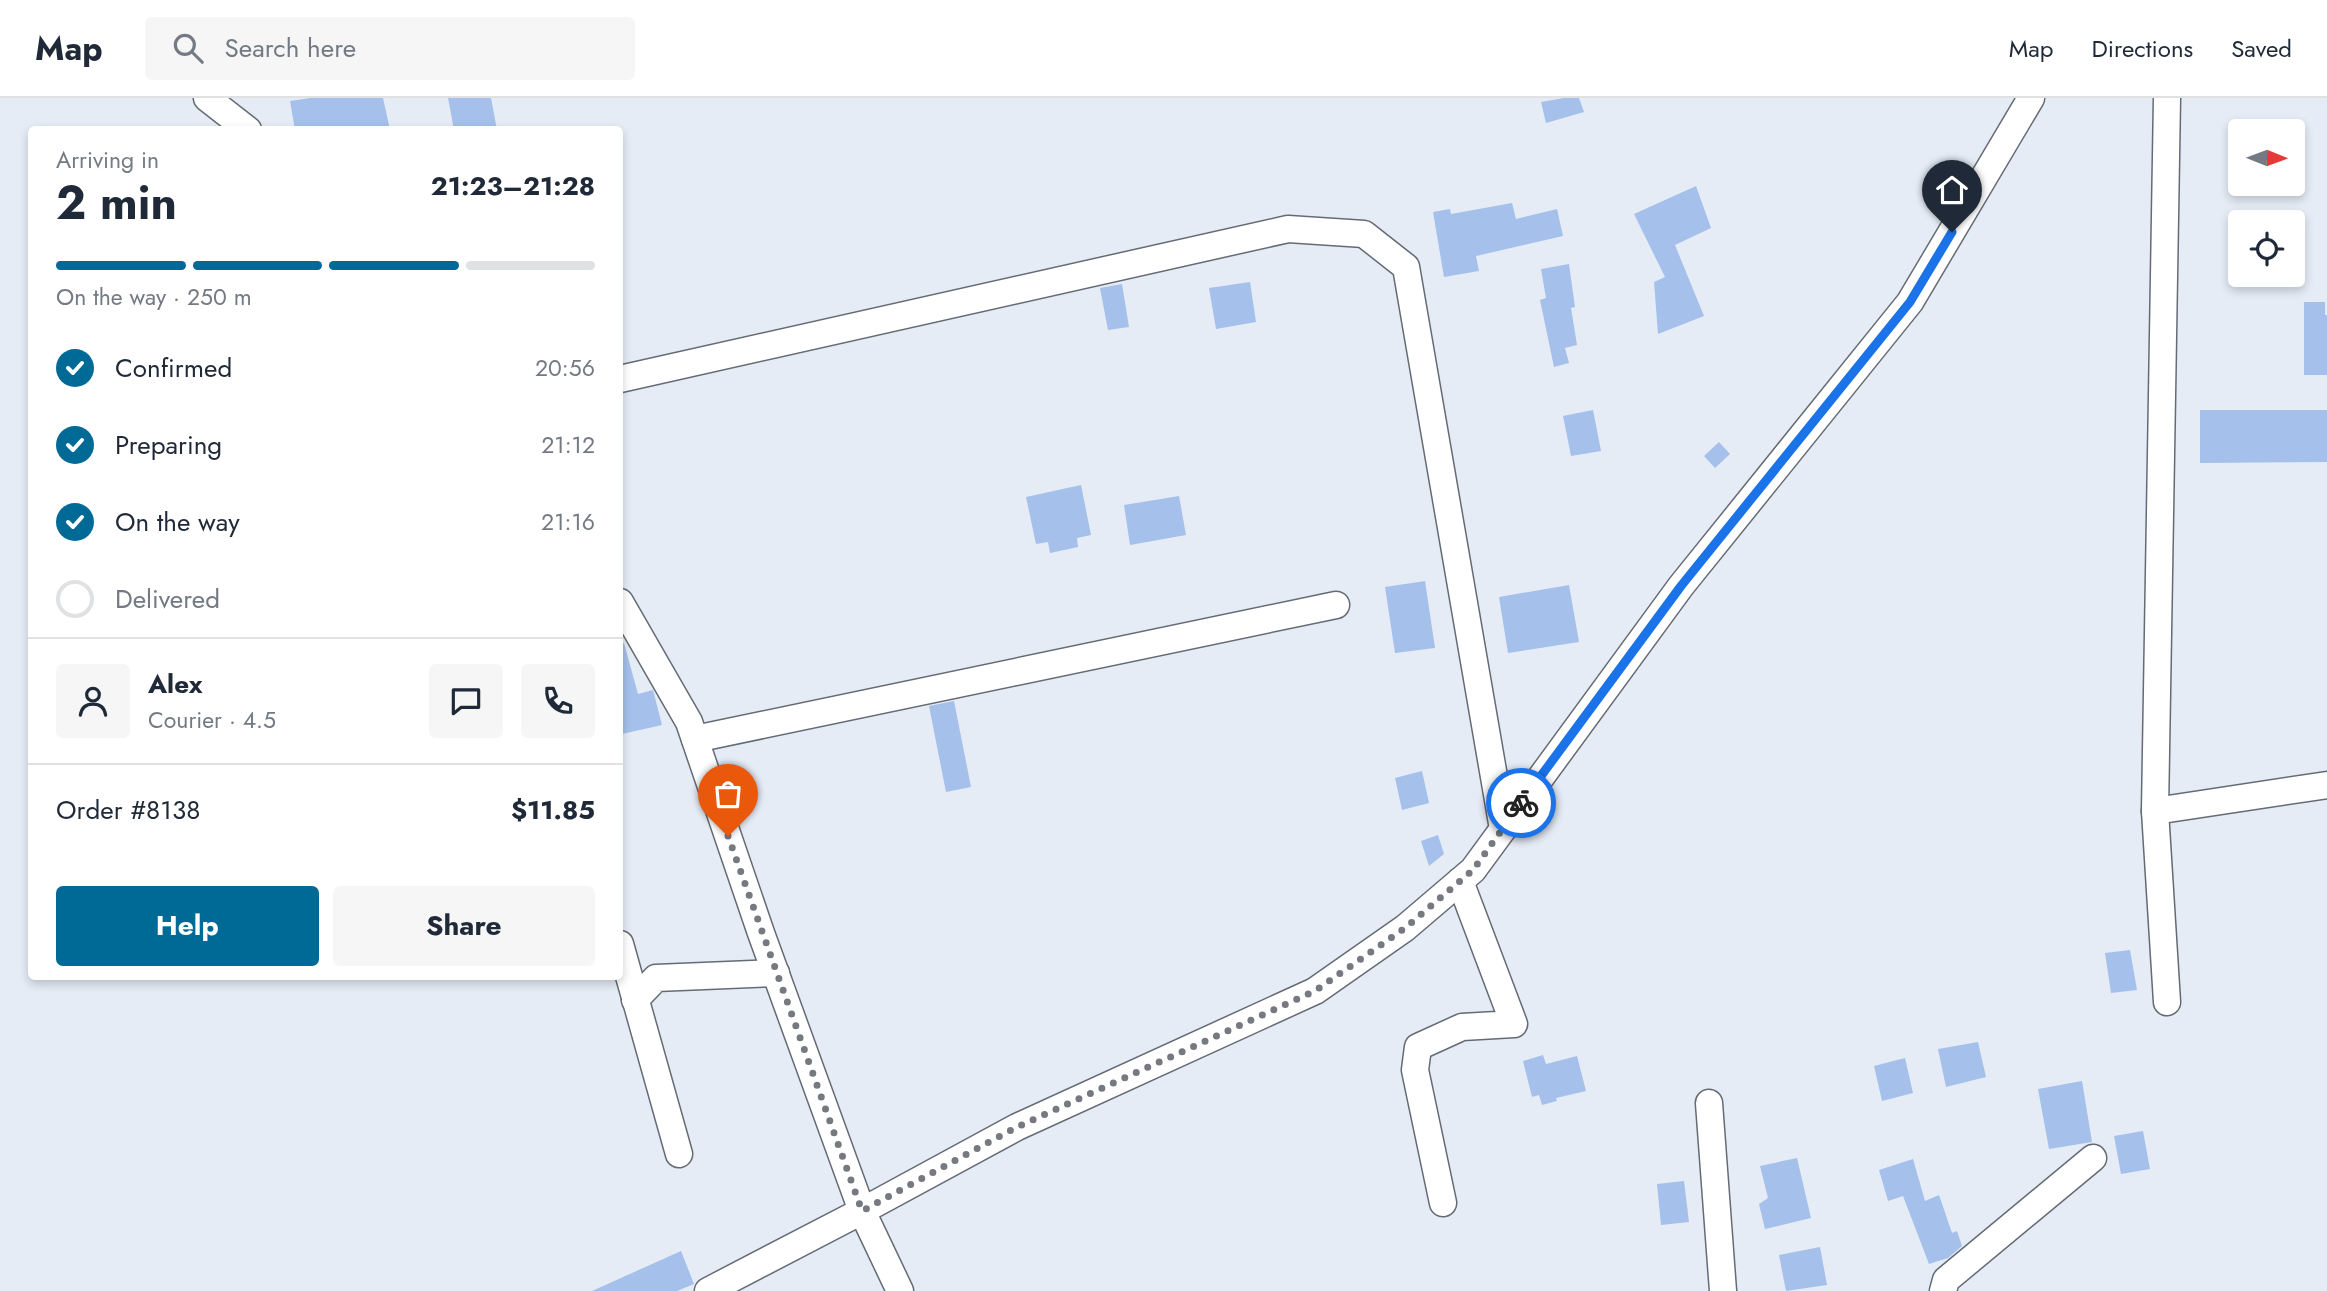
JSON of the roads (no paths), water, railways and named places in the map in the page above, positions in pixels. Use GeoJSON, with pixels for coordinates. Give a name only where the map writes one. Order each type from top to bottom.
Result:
{"type":"FeatureCollection","features":[{"type":"Feature","properties":{"kind":"street"},"geometry":{"type":"LineString","coordinates":[[207,98],[243,126]]}},
{"type":"Feature","properties":{"kind":"street"},"geometry":{"type":"LineString","coordinates":[[708,1291],[1017,1127],[1315,991],[1405,928],[1473,870],[1681,586],[1910,302],[2031,98]]}},
{"type":"Feature","properties":{"kind":"street"},"geometry":{"type":"LineString","coordinates":[[2167,98],[2155,811],[2167,1002]]}},
{"type":"Feature","properties":{"kind":"street"},"geometry":{"type":"LineString","coordinates":[[623,378],[1288,229],[1364,234],[1406,267],[1503,829]]}},
{"type":"Feature","properties":{"kind":"street"},"geometry":{"type":"LineString","coordinates":[[695,739],[1336,605]]}},
{"type":"Feature","properties":{"kind":"street"},"geometry":{"type":"LineString","coordinates":[[623,607],[689,722],[862,1211],[900,1291]]}},
{"type":"Feature","properties":{"kind":"street"},"geometry":{"type":"LineString","coordinates":[[2155,811],[2327,785]]}},
{"type":"Feature","properties":{"kind":"street"},"geometry":{"type":"LineString","coordinates":[[1443,1203],[1415,1070],[1418,1046],[1462,1027],[1514,1024],[1460,881]]}},
{"type":"Feature","properties":{"kind":"street"},"geometry":{"type":"LineString","coordinates":[[623,955],[679,1154]]}},
{"type":"Feature","properties":{"kind":"street"},"geometry":{"type":"LineString","coordinates":[[635,1000],[656,978],[776,973]]}},
{"type":"Feature","properties":{"kind":"street"},"geometry":{"type":"LineString","coordinates":[[1709,1103],[1723,1291]]}},
{"type":"Feature","properties":{"kind":"street"},"geometry":{"type":"LineString","coordinates":[[1943,1291],[1946,1280],[2093,1158]]}}]}
